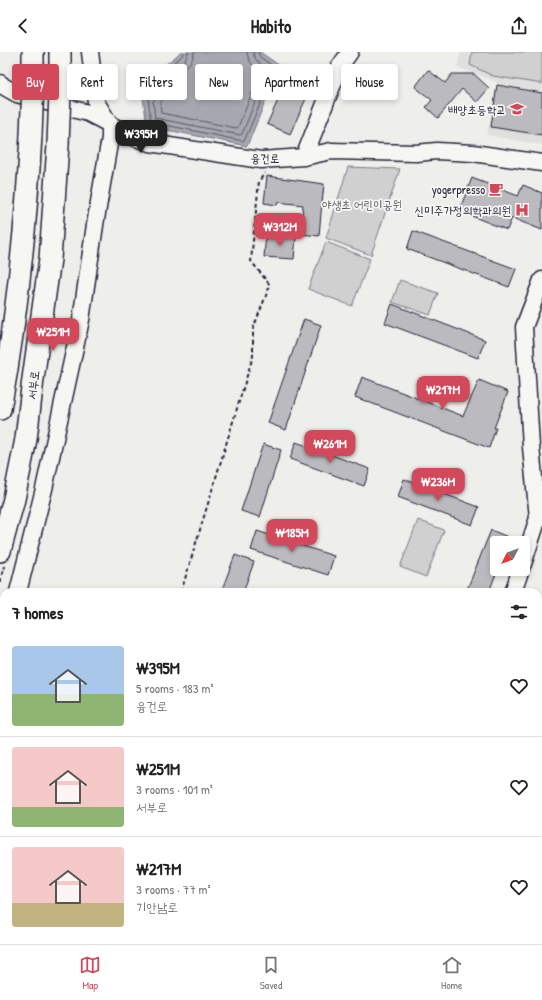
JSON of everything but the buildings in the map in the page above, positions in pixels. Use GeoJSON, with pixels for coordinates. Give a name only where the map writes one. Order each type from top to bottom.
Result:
{"type":"FeatureCollection","features":[{"type":"Feature","properties":{"kind":"main road"},"geometry":{"type":"LineString","coordinates":[[0,409],[12,338],[28,192],[33,52]]}},
{"type":"Feature","properties":{"kind":"main road","name":"서부로"},"geometry":{"type":"LineString","coordinates":[[0,551],[14,499],[26,439],[50,259],[58,146],[60,52]]}},
{"type":"Feature","properties":{"kind":"street"},"geometry":{"type":"LineString","coordinates":[[19,588],[44,489],[81,320],[110,138],[110,125],[96,102],[90,52]]}},
{"type":"Feature","properties":{"kind":"street"},"geometry":{"type":"LineString","coordinates":[[304,157],[340,66],[350,52]]}},
{"type":"Feature","properties":{"kind":"street","name":"융건로"},"geometry":{"type":"LineString","coordinates":[[0,83],[17,94],[88,113],[136,138],[150,143],[261,160],[304,157],[331,151],[416,154],[437,152],[473,153],[542,163]]}},
{"type":"Feature","properties":{"kind":"street"},"geometry":{"type":"LineString","coordinates":[[530,543],[538,518],[524,327],[542,280]]}},
{"type":"Feature","properties":{"kind":"street"},"geometry":{"type":"LineString","coordinates":[[514,588],[519,576]]}},
{"type":"Feature","properties":{"kind":"path"},"geometry":{"type":"LineString","coordinates":[[182,588],[253,356],[253,329],[270,285],[251,261],[259,181],[276,159]]}},
{"type":"Feature","properties":{"kind":"shaded area","name":"배양초등학교"},"geometry":{"type":"Polygon","coordinates":[[[461,52],[542,52],[542,145],[487,135],[497,82],[457,67],[461,52]]]}},
{"type":"Feature","properties":{"kind":"green space"},"geometry":{"type":"Polygon","coordinates":[[[472,52],[542,52],[542,84],[493,76],[470,65],[472,52]]]}},
{"type":"Feature","properties":{"kind":"green space","name":"야생초 어린이공원"},"geometry":{"type":"Polygon","coordinates":[[[348,167],[400,169],[371,255],[326,238],[348,167]]]}},
{"type":"Feature","properties":{"kind":"green space"},"geometry":{"type":"Polygon","coordinates":[[[326,242],[370,259],[352,306],[308,289],[326,242]]]}},
{"type":"Feature","properties":{"kind":"green space"},"geometry":{"type":"Polygon","coordinates":[[[400,280],[438,293],[430,315],[392,302],[400,280]]]}},
{"type":"Feature","properties":{"kind":"green space"},"geometry":{"type":"Polygon","coordinates":[[[418,520],[444,530],[426,577],[400,567],[418,520]]]}},
{"type":"Feature","properties":{"kind":"water"},"geometry":{"type":"Polygon","coordinates":[[[181,52],[260,52],[277,64],[251,64],[251,100],[266,100],[247,146],[147,126],[143,100],[187,100],[187,64],[166,64],[181,52]]]}},
{"type":"Feature","properties":{"kind":"place","name":"배양초등학교"},"geometry":{"type":"Point","coordinates":[517,109]}},
{"type":"Feature","properties":{"kind":"place","name":"yogerpresso"},"geometry":{"type":"Point","coordinates":[496,189]}},
{"type":"Feature","properties":{"kind":"place","name":"신미주가정의학과의원"},"geometry":{"type":"Point","coordinates":[522,210]}}]}
